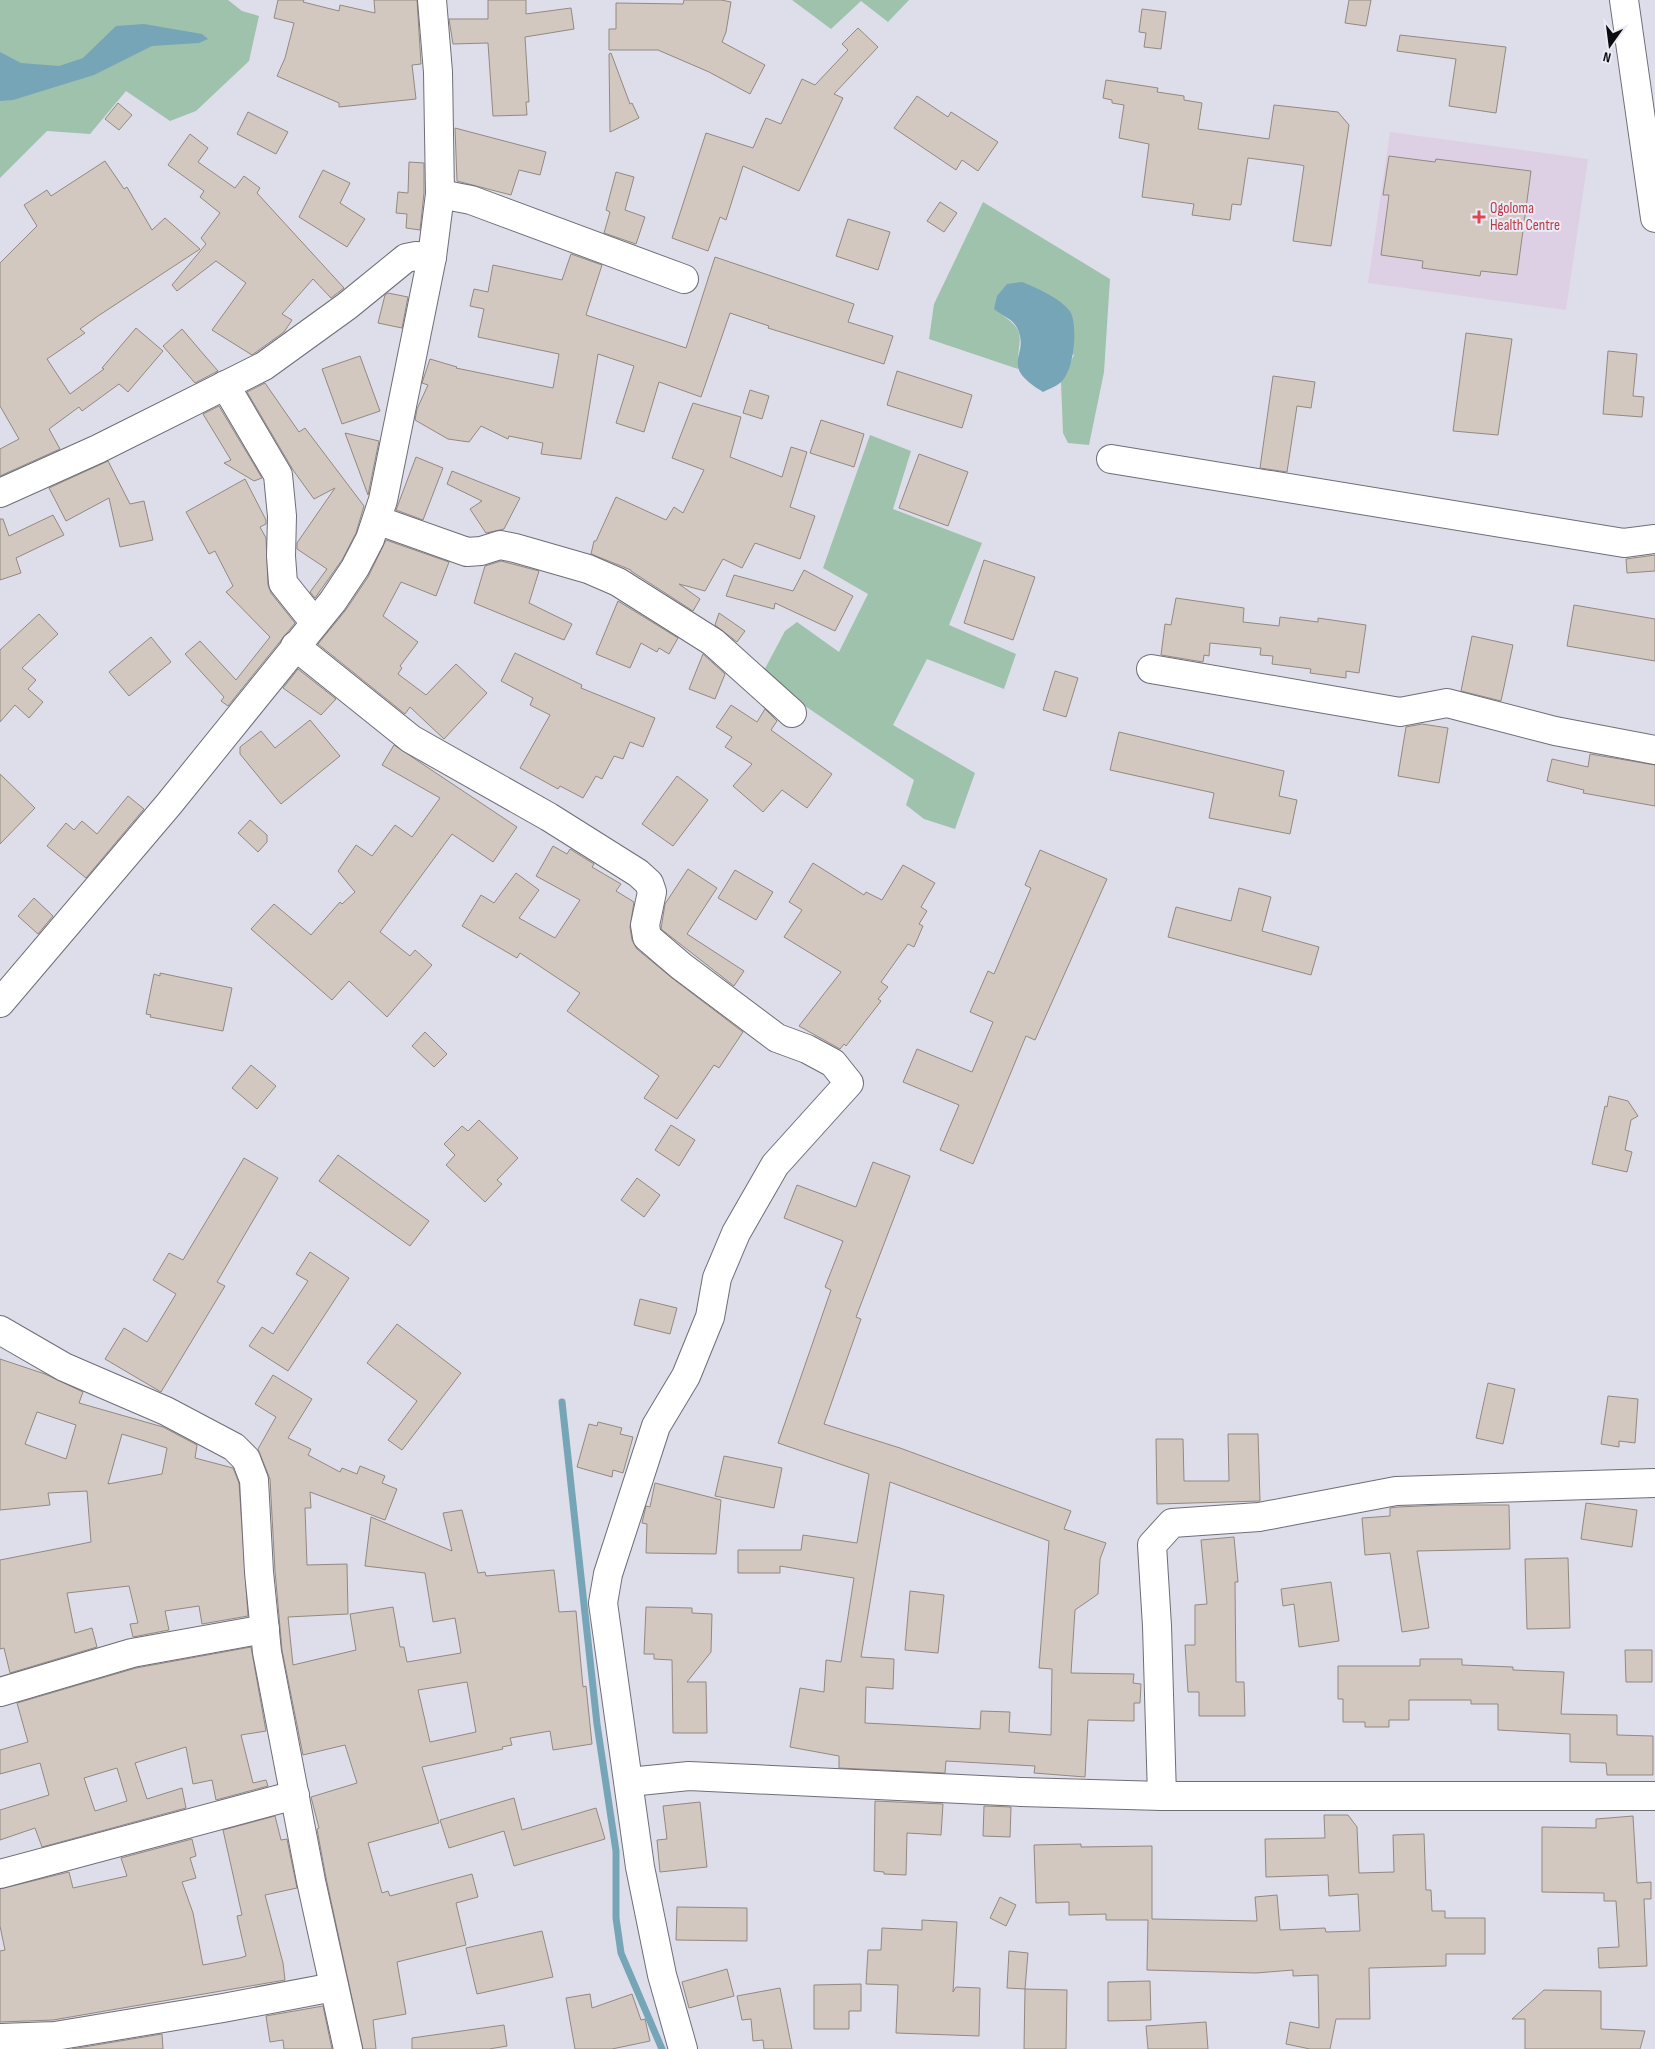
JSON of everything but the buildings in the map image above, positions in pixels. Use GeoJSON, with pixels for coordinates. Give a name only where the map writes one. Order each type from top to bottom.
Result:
{"type":"FeatureCollection","features":[{"type":"Feature","properties":{"kind":"street"},"geometry":{"type":"LineString","coordinates":[[0,1003],[168,804],[333,601],[355,568],[377,520],[396,443],[432,257],[440,194],[438,72],[432,0]]}},
{"type":"Feature","properties":{"kind":"street"},"geometry":{"type":"LineString","coordinates":[[1624,0],[1655,218]]}},
{"type":"Feature","properties":{"kind":"street"},"geometry":{"type":"LineString","coordinates":[[440,194],[471,200],[684,279]]}},
{"type":"Feature","properties":{"kind":"street"},"geometry":{"type":"LineString","coordinates":[[0,493],[98,449],[264,366],[347,306],[406,258],[416,256],[432,257]]}},
{"type":"Feature","properties":{"kind":"street"},"geometry":{"type":"LineString","coordinates":[[225,385],[278,475],[282,516],[281,556],[283,583],[315,623]]}},
{"type":"Feature","properties":{"kind":"street"},"geometry":{"type":"LineString","coordinates":[[1111,459],[1624,543],[1655,539]]}},
{"type":"Feature","properties":{"kind":"street"},"geometry":{"type":"LineString","coordinates":[[377,520],[467,552],[481,551],[500,545],[507,546],[588,569],[618,582],[713,642],[792,713]]}},
{"type":"Feature","properties":{"kind":"street"},"geometry":{"type":"LineString","coordinates":[[295,646],[411,739],[549,817],[638,873],[649,884],[652,892],[645,925],[647,937],[681,966],[777,1038],[807,1049],[833,1063],[849,1083],[775,1165],[736,1232],[717,1278],[710,1317],[686,1376],[656,1426],[608,1574],[603,1603],[640,1867],[662,1975],[683,2049]]}},
{"type":"Feature","properties":{"kind":"street"},"geometry":{"type":"LineString","coordinates":[[1151,670],[1400,712],[1447,703],[1555,731],[1655,750]]}},
{"type":"Feature","properties":{"kind":"street"},"geometry":{"type":"LineString","coordinates":[[0,1330],[64,1366],[166,1411],[234,1447],[246,1459],[254,1480],[267,1652],[348,2049]]}},
{"type":"Feature","properties":{"kind":"street"},"geometry":{"type":"LineString","coordinates":[[1162,1796],[1158,1626],[1152,1545],[1172,1523],[1259,1517],[1396,1492],[1655,1483]]}},
{"type":"Feature","properties":{"kind":"street"},"geometry":{"type":"LineString","coordinates":[[0,1692],[132,1654],[265,1629]]}},
{"type":"Feature","properties":{"kind":"street"},"geometry":{"type":"LineString","coordinates":[[629,1782],[689,1776],[1021,1792],[1162,1796],[1655,1796]]}},
{"type":"Feature","properties":{"kind":"street"},"geometry":{"type":"LineString","coordinates":[[0,1874],[295,1795]]}},
{"type":"Feature","properties":{"kind":"street"},"geometry":{"type":"LineString","coordinates":[[0,2038],[55,2036],[334,1987]]}},
{"type":"Feature","properties":{"kind":"shaded area","name":"Ogoloma Health Centre"},"geometry":{"type":"Polygon","coordinates":[[[1390,132],[1588,159],[1566,310],[1368,283],[1390,132]]]}},
{"type":"Feature","properties":{"kind":"green space"},"geometry":{"type":"Polygon","coordinates":[[[0,0],[228,0],[242,11],[259,16],[249,61],[196,111],[170,121],[126,91],[90,134],[47,131],[0,178],[0,0]]]}},
{"type":"Feature","properties":{"kind":"green space"},"geometry":{"type":"Polygon","coordinates":[[[792,0],[909,0],[888,22],[861,1],[831,29],[792,0]]]}},
{"type":"Feature","properties":{"kind":"green space"},"geometry":{"type":"Polygon","coordinates":[[[983,202],[1110,279],[1104,372],[1089,445],[1068,443],[1063,433],[1061,382],[1074,355],[1002,315],[1011,321],[1019,333],[1018,369],[929,339],[934,304],[983,202]]]}},
{"type":"Feature","properties":{"kind":"green space"},"geometry":{"type":"Polygon","coordinates":[[[870,435],[911,451],[893,509],[982,543],[949,625],[1016,654],[1004,689],[927,659],[893,725],[975,773],[955,829],[924,819],[906,805],[914,780],[761,676],[785,631],[797,622],[839,652],[868,594],[823,568],[870,435]]]}},
{"type":"Feature","properties":{"kind":"water"},"geometry":{"type":"Polygon","coordinates":[[[144,24],[202,34],[208,39],[199,43],[152,46],[94,75],[13,100],[0,101],[0,52],[21,63],[59,66],[83,58],[116,26],[144,24]]]}},
{"type":"Feature","properties":{"kind":"water"},"geometry":{"type":"Polygon","coordinates":[[[1022,282],[1062,303],[1071,313],[1073,320],[1074,339],[1069,370],[1060,383],[1043,392],[1021,374],[1018,359],[1021,345],[1016,326],[994,309],[997,296],[1007,284],[1022,282]]]}},
{"type":"Feature","properties":{"kind":"waterway"},"geometry":{"type":"LineString","coordinates":[[562,1402],[597,1724],[616,1851],[616,1918],[621,1953],[662,2049]]}},
{"type":"Feature","properties":{"kind":"place","name":"Ogoloma Health Centre"},"geometry":{"type":"Point","coordinates":[1479,217]}}]}
